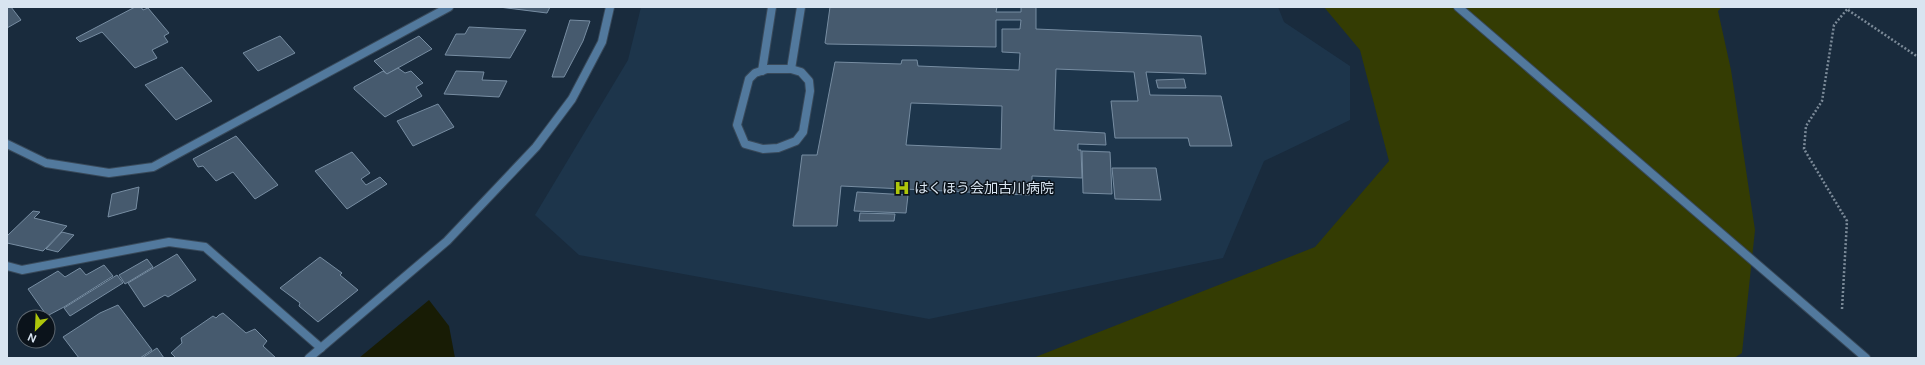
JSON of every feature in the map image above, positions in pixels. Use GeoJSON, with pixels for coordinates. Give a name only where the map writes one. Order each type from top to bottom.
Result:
{"type":"FeatureCollection","features":[{"type":"Feature","properties":{"kind":"street"},"geometry":{"type":"LineString","coordinates":[[7,144],[46,163],[109,174],[153,167],[449,7]]}},
{"type":"Feature","properties":{"kind":"street"},"geometry":{"type":"LineString","coordinates":[[309,358],[447,241],[536,147],[572,99],[602,42],[610,7]]}},
{"type":"Feature","properties":{"kind":"street"},"geometry":{"type":"LineString","coordinates":[[762,71],[772,7]]}},
{"type":"Feature","properties":{"kind":"street"},"geometry":{"type":"LineString","coordinates":[[791,69],[801,7]]}},
{"type":"Feature","properties":{"kind":"street"},"geometry":{"type":"LineString","coordinates":[[1458,7],[1866,358]]}},
{"type":"Feature","properties":{"kind":"street"},"geometry":{"type":"LineString","coordinates":[[776,68],[791,69],[801,72],[809,81],[810,91],[803,132],[796,141],[778,148],[764,149],[745,144],[737,125],[749,79],[755,73],[762,71],[776,68]]}},
{"type":"Feature","properties":{"kind":"street"},"geometry":{"type":"LineString","coordinates":[[7,266],[22,270],[169,242],[205,247],[321,348]]}},
{"type":"Feature","properties":{"kind":"path"},"geometry":{"type":"LineString","coordinates":[[1841,337],[1847,220],[1804,149],[1806,126],[1822,101],[1834,25],[1849,9],[1918,57]]}},
{"type":"Feature","properties":{"kind":"shaded area","name":"はくほう会加古川病院"},"geometry":{"type":"Polygon","coordinates":[[[641,7],[1278,7],[1284,22],[1350,66],[1350,120],[1264,161],[1223,258],[929,319],[579,255],[535,215],[628,60],[641,7]]]}},
{"type":"Feature","properties":{"kind":"shaded area"},"geometry":{"type":"Polygon","coordinates":[[[429,300],[449,326],[455,358],[359,358],[429,300]]]}},
{"type":"Feature","properties":{"kind":"green space"},"geometry":{"type":"Polygon","coordinates":[[[1324,7],[1722,7],[1718,11],[1731,70],[1755,230],[1742,353],[1734,358],[1033,358],[1315,247],[1389,161],[1360,50],[1324,7]]]}},
{"type":"Feature","properties":{"kind":"building"},"geometry":{"type":"Polygon","coordinates":[[[7,7],[11,7],[21,20],[7,28],[7,7]]]}},
{"type":"Feature","properties":{"kind":"building"},"geometry":{"type":"Polygon","coordinates":[[[135,7],[141,7],[143,10],[148,8],[169,33],[164,36],[168,42],[152,50],[157,58],[135,68],[102,32],[80,42],[76,38],[135,7]]]}},
{"type":"Feature","properties":{"kind":"building"},"geometry":{"type":"Polygon","coordinates":[[[499,7],[550,7],[547,13],[499,7]]]}},
{"type":"Feature","properties":{"kind":"building"},"geometry":{"type":"Polygon","coordinates":[[[830,7],[997,7],[996,12],[1021,12],[1021,7],[1036,7],[1036,29],[1201,36],[1206,74],[1146,72],[1150,95],[1221,96],[1232,146],[1190,146],[1188,138],[1115,138],[1111,101],[1138,101],[1134,72],[1056,69],[1054,130],[1105,133],[1106,145],[1078,144],[1078,150],[1081,150],[1082,178],[1032,176],[1032,193],[1029,195],[841,186],[837,226],[793,226],[802,155],[817,155],[835,62],[901,64],[902,60],[917,60],[918,66],[1019,70],[1020,53],[1002,52],[1002,29],[1020,29],[1021,20],[996,20],[996,47],[825,43],[830,7]],[[911,103],[906,145],[1001,149],[1002,106],[911,103]]]}},
{"type":"Feature","properties":{"kind":"building"},"geometry":{"type":"Polygon","coordinates":[[[570,20],[590,21],[583,41],[564,77],[552,77],[570,20]]]}},
{"type":"Feature","properties":{"kind":"building"},"geometry":{"type":"Polygon","coordinates":[[[469,27],[526,30],[510,58],[445,55],[456,34],[465,34],[469,27]]]}},
{"type":"Feature","properties":{"kind":"building"},"geometry":{"type":"Polygon","coordinates":[[[280,36],[295,53],[258,71],[243,53],[280,36]]]}},
{"type":"Feature","properties":{"kind":"building"},"geometry":{"type":"Polygon","coordinates":[[[419,36],[432,49],[387,74],[374,61],[419,36]]]}},
{"type":"Feature","properties":{"kind":"building"},"geometry":{"type":"Polygon","coordinates":[[[182,67],[212,101],[176,120],[145,85],[182,67]]]}},
{"type":"Feature","properties":{"kind":"building"},"geometry":{"type":"Polygon","coordinates":[[[398,68],[405,73],[411,71],[423,83],[416,87],[422,96],[385,117],[354,89],[354,87],[383,71],[387,74],[398,68]]]}},
{"type":"Feature","properties":{"kind":"building"},"geometry":{"type":"Polygon","coordinates":[[[456,71],[484,72],[482,80],[507,81],[499,97],[444,94],[456,71]]]}},
{"type":"Feature","properties":{"kind":"building"},"geometry":{"type":"Polygon","coordinates":[[[1184,79],[1186,88],[1158,88],[1156,80],[1184,79]]]}},
{"type":"Feature","properties":{"kind":"building"},"geometry":{"type":"Polygon","coordinates":[[[438,104],[454,127],[413,146],[397,121],[438,104]]]}},
{"type":"Feature","properties":{"kind":"building"},"geometry":{"type":"Polygon","coordinates":[[[236,136],[278,185],[255,199],[233,172],[216,181],[203,166],[198,167],[193,159],[236,136]]]}},
{"type":"Feature","properties":{"kind":"building"},"geometry":{"type":"Polygon","coordinates":[[[1082,151],[1110,152],[1112,194],[1083,193],[1082,151]]]}},
{"type":"Feature","properties":{"kind":"building"},"geometry":{"type":"Polygon","coordinates":[[[352,152],[370,173],[361,179],[366,185],[380,177],[387,184],[347,209],[315,171],[352,152]]]}},
{"type":"Feature","properties":{"kind":"building"},"geometry":{"type":"Polygon","coordinates":[[[1112,168],[1156,168],[1161,200],[1115,199],[1112,168]]]}},
{"type":"Feature","properties":{"kind":"building"},"geometry":{"type":"Polygon","coordinates":[[[139,187],[136,209],[108,217],[112,194],[139,187]]]}},
{"type":"Feature","properties":{"kind":"building"},"geometry":{"type":"Polygon","coordinates":[[[857,192],[908,195],[906,213],[854,211],[857,192]]]}},
{"type":"Feature","properties":{"kind":"building"},"geometry":{"type":"Polygon","coordinates":[[[33,211],[40,212],[34,218],[67,226],[43,251],[7,243],[7,236],[33,211]]]}},
{"type":"Feature","properties":{"kind":"building"},"geometry":{"type":"Polygon","coordinates":[[[860,213],[895,214],[894,221],[859,221],[860,213]]]}},
{"type":"Feature","properties":{"kind":"building"},"geometry":{"type":"Polygon","coordinates":[[[62,232],[74,235],[58,252],[46,249],[62,232]]]}},
{"type":"Feature","properties":{"kind":"building"},"geometry":{"type":"Polygon","coordinates":[[[177,254],[196,280],[168,297],[165,295],[144,307],[128,283],[177,254]]]}},
{"type":"Feature","properties":{"kind":"building"},"geometry":{"type":"Polygon","coordinates":[[[320,257],[342,273],[340,275],[358,290],[318,322],[299,306],[300,303],[280,288],[320,257]]]}},
{"type":"Feature","properties":{"kind":"building"},"geometry":{"type":"Polygon","coordinates":[[[147,259],[153,267],[125,284],[119,275],[147,259]]]}},
{"type":"Feature","properties":{"kind":"building"},"geometry":{"type":"Polygon","coordinates":[[[104,265],[113,276],[56,311],[56,309],[42,309],[28,289],[58,271],[65,277],[80,268],[86,275],[104,265]]]}},
{"type":"Feature","properties":{"kind":"building"},"geometry":{"type":"Polygon","coordinates":[[[117,275],[123,283],[70,316],[64,308],[117,275]]]}},
{"type":"Feature","properties":{"kind":"building"},"geometry":{"type":"Polygon","coordinates":[[[118,305],[152,350],[140,358],[79,358],[63,337],[100,313],[118,305]]]}},
{"type":"Feature","properties":{"kind":"building"},"geometry":{"type":"Polygon","coordinates":[[[223,313],[246,333],[255,329],[267,341],[263,346],[276,358],[176,358],[171,353],[182,343],[181,338],[213,316],[216,318],[223,313]]]}},
{"type":"Feature","properties":{"kind":"building"},"geometry":{"type":"Polygon","coordinates":[[[157,348],[164,358],[142,358],[157,348]]]}},
{"type":"Feature","properties":{"kind":"place","name":"はくほう会加古川病院"},"geometry":{"type":"Point","coordinates":[902,188]}}]}
